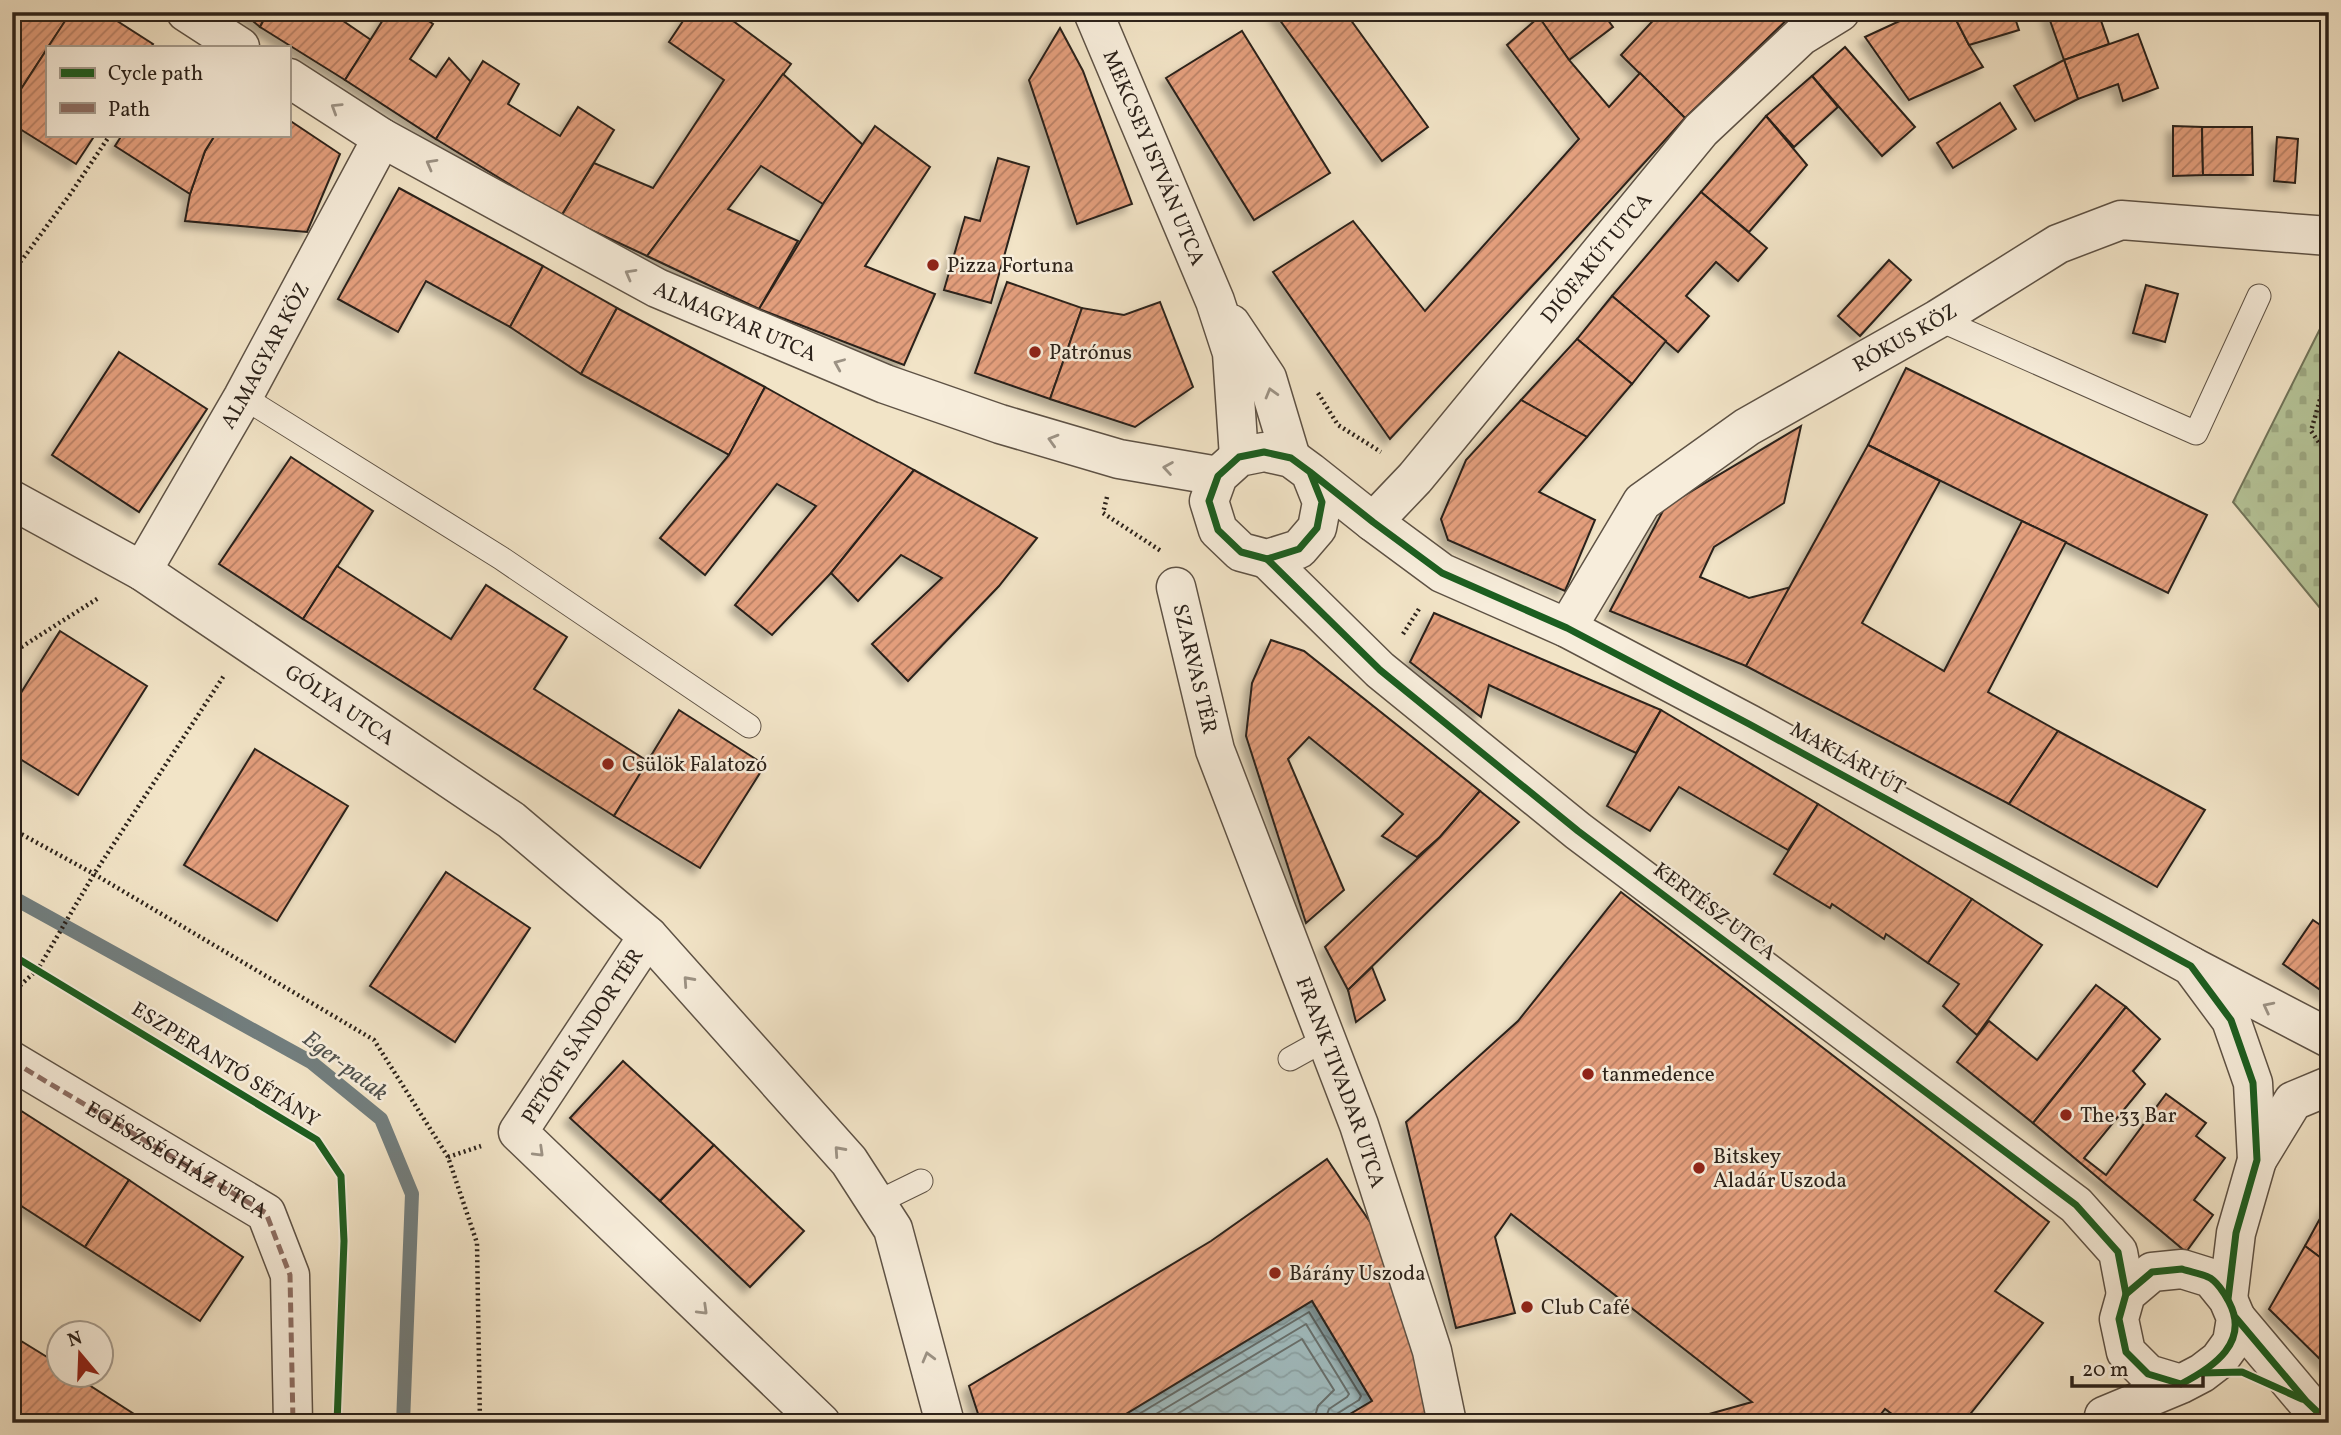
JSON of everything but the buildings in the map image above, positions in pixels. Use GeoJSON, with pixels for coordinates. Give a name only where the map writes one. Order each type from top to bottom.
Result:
{"type":"FeatureCollection","features":[{"type":"Feature","properties":{"kind":"street"},"geometry":{"type":"LineString","coordinates":[[186,12],[238,46]]}},
{"type":"Feature","properties":{"kind":"street","name":"MEKCSEY ISTVÁN UTCA"},"geometry":{"type":"LineString","coordinates":[[1093,12],[1215,301],[1232,353],[1229,467]]}},
{"type":"Feature","properties":{"kind":"street","name":"DIÓFAKÚT UTCA"},"geometry":{"type":"LineString","coordinates":[[1373,522],[1415,478],[1701,130],[1801,36],[1840,12]]}},
{"type":"Feature","properties":{"kind":"street","name":"ALMAGYAR UTCA"},"geometry":{"type":"LineString","coordinates":[[290,79],[382,138],[657,288],[886,384],[1000,425],[1119,459],[1229,467]]}},
{"type":"Feature","properties":{"kind":"street","name":"ALMAGYAR KÖZ"},"geometry":{"type":"LineString","coordinates":[[142,571],[243,397],[382,138]]}},
{"type":"Feature","properties":{"kind":"street","name":"RÓKUS KÖZ"},"geometry":{"type":"LineString","coordinates":[[1567,628],[1642,502],[1747,427],[1937,319],[2058,244],[2121,220],[2329,236]]}},
{"type":"Feature","properties":{"kind":"street","name":"MEKCSEY ISTVÁN UTCA"},"geometry":{"type":"LineString","coordinates":[[1215,301],[1267,378],[1301,465]]}},
{"type":"Feature","properties":{"kind":"street"},"geometry":{"type":"LineString","coordinates":[[1264,452],[1301,465],[1322,502],[1317,528],[1299,550],[1267,559],[1241,552],[1217,530],[1209,501],[1229,467],[1264,452]]}},
{"type":"Feature","properties":{"kind":"street","name":"MAKLÁRI ÚT"},"geometry":{"type":"LineString","coordinates":[[1301,465],[1442,573],[1567,628],[1749,724],[2191,967],[2329,1038]]}},
{"type":"Feature","properties":{"kind":"street","name":"GÓLYA UTCA"},"geometry":{"type":"LineString","coordinates":[[12,500],[142,571],[511,820],[648,936]]}},
{"type":"Feature","properties":{"kind":"street","name":"KERTÉSZ UTCA"},"geometry":{"type":"LineString","coordinates":[[1267,559],[1380,670],[1578,831],[2076,1205],[2118,1252],[2126,1294]]}},
{"type":"Feature","properties":{"kind":"street","name":"SZARVAS TÉR"},"geometry":{"type":"LineString","coordinates":[[1176,587],[1215,750]]}},
{"type":"Feature","properties":{"kind":"street","name":"FRANK TIVADAR UTCA"},"geometry":{"type":"LineString","coordinates":[[1215,750],[1359,1125],[1432,1351],[1447,1423]]}},
{"type":"Feature","properties":{"kind":"street","name":"PETŐFI SÁNDOR TÉR"},"geometry":{"type":"LineString","coordinates":[[821,1423],[518,1132],[648,936],[849,1161],[893,1229],[945,1423]]}},
{"type":"Feature","properties":{"kind":"street","name":"MAKLÁRI ÚT"},"geometry":{"type":"LineString","coordinates":[[2191,967],[2231,1020],[2253,1083],[2257,1160]]}},
{"type":"Feature","properties":{"kind":"street","name":"EGÉSZSÉGHÁZ UTCA"},"geometry":{"type":"LineString","coordinates":[[12,1060],[266,1213],[290,1275],[293,1423]]}},
{"type":"Feature","properties":{"kind":"street"},"geometry":{"type":"LineString","coordinates":[[2101,1419],[2192,1378],[2219,1360],[2232,1342],[2236,1233],[2257,1160],[2293,1101],[2329,1086]]}},
{"type":"Feature","properties":{"kind":"street"},"geometry":{"type":"LineString","coordinates":[[2101,1419],[2126,1352],[2119,1319],[2126,1294],[2152,1272],[2182,1269],[2211,1278],[2232,1309],[2317,1412]]}},
{"type":"Feature","properties":{"kind":"street"},"geometry":{"type":"LineString","coordinates":[[2126,1352],[2148,1374],[2192,1378],[2242,1372],[2317,1412]]}},
{"type":"Feature","properties":{"kind":"lane"},"geometry":{"type":"LineString","coordinates":[[1937,319],[2196,433],[2259,296]]}},
{"type":"Feature","properties":{"kind":"lane"},"geometry":{"type":"LineString","coordinates":[[243,397],[501,558],[750,726]]}},
{"type":"Feature","properties":{"kind":"lane"},"geometry":{"type":"LineString","coordinates":[[1290,1059],[1326,1039]]}},
{"type":"Feature","properties":{"kind":"lane"},"geometry":{"type":"LineString","coordinates":[[876,1203],[921,1181]]}},
{"type":"Feature","properties":{"kind":"path"},"geometry":{"type":"LineString","coordinates":[[12,270],[71,193],[109,136]]}},
{"type":"Feature","properties":{"kind":"path"},"geometry":{"type":"LineString","coordinates":[[2329,368],[2311,431],[2329,457]]}},
{"type":"Feature","properties":{"kind":"path"},"geometry":{"type":"LineString","coordinates":[[1119,459],[1103,513],[1160,549],[1176,587]]}},
{"type":"Feature","properties":{"kind":"path"},"geometry":{"type":"LineString","coordinates":[[12,653],[142,571]]}},
{"type":"Feature","properties":{"kind":"path"},"geometry":{"type":"LineString","coordinates":[[1380,670],[1442,573]]}},
{"type":"Feature","properties":{"kind":"path"},"geometry":{"type":"LineString","coordinates":[[12,993],[38,969],[94,874],[246,642]]}},
{"type":"Feature","properties":{"kind":"path"},"geometry":{"type":"LineString","coordinates":[[12,829],[94,874],[374,1040],[448,1157],[477,1243],[480,1423]]}},
{"type":"Feature","properties":{"kind":"path"},"geometry":{"type":"LineString","coordinates":[[29,964],[49,976]]}},
{"type":"Feature","properties":{"kind":"green space"},"geometry":{"type":"Polygon","coordinates":[[[2329,311],[2329,619],[2233,502],[2329,311]]]}},
{"type":"Feature","properties":{"kind":"water"},"geometry":{"type":"Polygon","coordinates":[[[1312,1301],[1372,1401],[1335,1423],[1111,1423],[1312,1301]]]}},
{"type":"Feature","properties":{"kind":"waterway","name":"Eger-patak"},"geometry":{"type":"LineString","coordinates":[[12,897],[311,1062],[381,1119],[412,1194],[403,1423]]}},
{"type":"Feature","properties":{"kind":"marked path"},"geometry":{"type":"LineString","coordinates":[[12,1061],[266,1213],[290,1275],[293,1423]]}},
{"type":"Feature","properties":{"kind":"cycle path"},"geometry":{"type":"LineString","coordinates":[[1310,472],[1322,502],[1317,528],[1299,549],[1267,559],[1241,552],[1218,530],[1209,501],[1218,476],[1239,457],[1264,452],[1291,458],[1310,472],[1373,522],[1442,573],[1567,628],[1749,724],[2191,966],[2231,1020],[2253,1083],[2257,1160],[2236,1233],[2228,1299]]}},
{"type":"Feature","properties":{"kind":"cycle path"},"geometry":{"type":"LineString","coordinates":[[1267,559],[1380,670],[1578,831],[2076,1205],[2118,1252],[2126,1294]]}},
{"type":"Feature","properties":{"kind":"cycle path","name":"ESZPERANTÓ SÉTÁNY"},"geometry":{"type":"LineString","coordinates":[[12,955],[317,1140],[341,1176],[344,1241],[337,1423]]}},
{"type":"Feature","properties":{"kind":"cycle path"},"geometry":{"type":"LineString","coordinates":[[2182,1269],[2205,1276],[2217,1284],[2229,1302],[2235,1329],[2225,1352],[2205,1370],[2181,1384],[2148,1374],[2126,1352],[2119,1319],[2126,1294],[2152,1272],[2182,1269]]}},
{"type":"Feature","properties":{"kind":"cycle path"},"geometry":{"type":"LineString","coordinates":[[2236,1318],[2306,1401],[2329,1423]]}},
{"type":"Feature","properties":{"kind":"cycle path"},"geometry":{"type":"LineString","coordinates":[[2202,1373],[2242,1372],[2302,1399]]}},
{"type":"Feature","properties":{"kind":"place","name":"Pizza Fortuna"},"geometry":{"type":"Point","coordinates":[933,265]}},
{"type":"Feature","properties":{"kind":"place","name":"Patrónus"},"geometry":{"type":"Point","coordinates":[1035,352]}},
{"type":"Feature","properties":{"kind":"place","name":"Csülök Falatozó"},"geometry":{"type":"Point","coordinates":[608,764]}},
{"type":"Feature","properties":{"kind":"place","name":"tanmedence"},"geometry":{"type":"Point","coordinates":[1588,1074]}},
{"type":"Feature","properties":{"kind":"place","name":"The 33 Bar"},"geometry":{"type":"Point","coordinates":[2066,1115]}},
{"type":"Feature","properties":{"kind":"place","name":"Bitskey Aladár Uszoda"},"geometry":{"type":"Point","coordinates":[1699,1168]}},
{"type":"Feature","properties":{"kind":"place","name":"Bárány Uszoda"},"geometry":{"type":"Point","coordinates":[1275,1273]}},
{"type":"Feature","properties":{"kind":"place","name":"Club Café"},"geometry":{"type":"Point","coordinates":[1527,1307]}}]}
